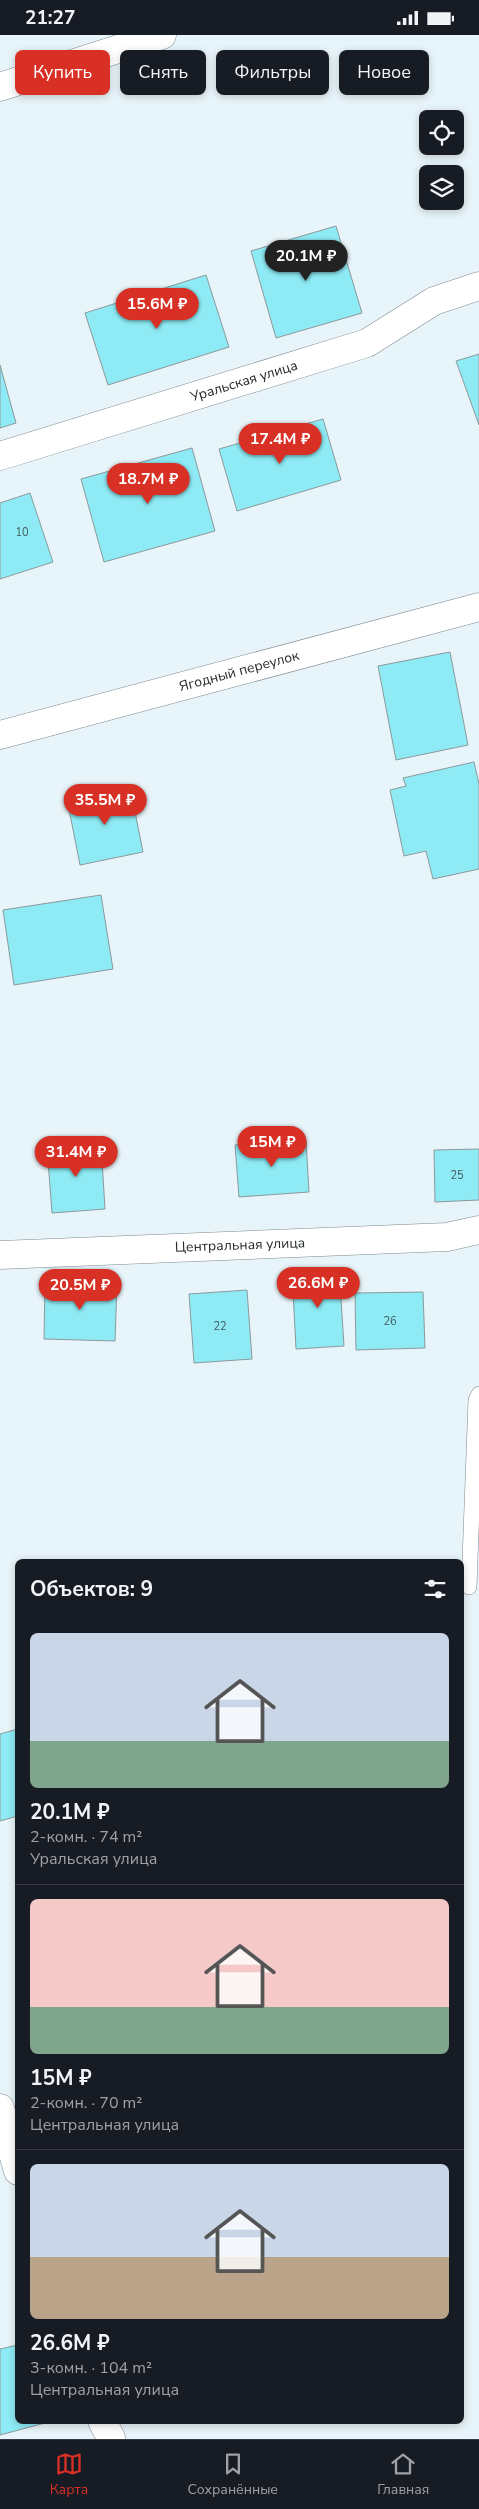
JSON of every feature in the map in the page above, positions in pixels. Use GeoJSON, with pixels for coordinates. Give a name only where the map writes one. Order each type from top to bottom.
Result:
{"type":"FeatureCollection","features":[{"type":"Feature","properties":{"kind":"street"},"geometry":{"type":"LineString","coordinates":[[0,87],[162,35]]}},
{"type":"Feature","properties":{"kind":"street","name":"Уральская улица"},"geometry":{"type":"LineString","coordinates":[[0,456],[367,343],[434,301],[479,286]]}},
{"type":"Feature","properties":{"kind":"street","name":"Ягодный переулок"},"geometry":{"type":"LineString","coordinates":[[0,735],[479,607]]}},
{"type":"Feature","properties":{"kind":"street","name":"Центральная улица"},"geometry":{"type":"LineString","coordinates":[[0,1255],[437,1237],[479,1231]]}},
{"type":"Feature","properties":{"kind":"street"},"geometry":{"type":"LineString","coordinates":[[0,2109],[15,2161]]}},
{"type":"Feature","properties":{"kind":"lane"},"geometry":{"type":"LineString","coordinates":[[469,1587],[476,1400],[479,1394]]}},
{"type":"Feature","properties":{"kind":"building"},"geometry":{"type":"Polygon","coordinates":[[[336,226],[362,313],[276,338],[251,251],[336,226]]]}},
{"type":"Feature","properties":{"kind":"building"},"geometry":{"type":"Polygon","coordinates":[[[206,275],[229,347],[108,385],[85,313],[206,275]]]}},
{"type":"Feature","properties":{"kind":"building"},"geometry":{"type":"Polygon","coordinates":[[[479,354],[479,425],[456,361],[479,354]]]}},
{"type":"Feature","properties":{"kind":"building"},"geometry":{"type":"Polygon","coordinates":[[[0,365],[16,423],[0,428],[0,365]]]}},
{"type":"Feature","properties":{"kind":"building"},"geometry":{"type":"Polygon","coordinates":[[[323,419],[341,480],[237,511],[219,449],[323,419]]]}},
{"type":"Feature","properties":{"kind":"building"},"geometry":{"type":"Polygon","coordinates":[[[192,448],[215,531],[104,562],[81,479],[192,448]]]}},
{"type":"Feature","properties":{"kind":"building"},"geometry":{"type":"Polygon","coordinates":[[[30,493],[53,562],[0,579],[0,503],[30,493]]]}},
{"type":"Feature","properties":{"kind":"building"},"geometry":{"type":"Polygon","coordinates":[[[450,652],[468,745],[396,760],[378,666],[450,652]]]}},
{"type":"Feature","properties":{"kind":"building"},"geometry":{"type":"Polygon","coordinates":[[[474,762],[479,784],[479,869],[433,879],[426,851],[404,856],[390,790],[406,786],[403,778],[474,762]]]}},
{"type":"Feature","properties":{"kind":"building"},"geometry":{"type":"Polygon","coordinates":[[[130,787],[143,852],[80,865],[67,799],[130,787]]]}},
{"type":"Feature","properties":{"kind":"building"},"geometry":{"type":"Polygon","coordinates":[[[101,895],[113,969],[14,985],[3,910],[101,895]]]}},
{"type":"Feature","properties":{"kind":"building"},"geometry":{"type":"Polygon","coordinates":[[[306,1140],[309,1192],[239,1197],[235,1145],[306,1140]]]}},
{"type":"Feature","properties":{"kind":"building"},"geometry":{"type":"Polygon","coordinates":[[[101,1144],[105,1209],[52,1213],[47,1147],[101,1144]]]}},
{"type":"Feature","properties":{"kind":"building"},"geometry":{"type":"Polygon","coordinates":[[[479,1149],[479,1200],[435,1202],[434,1150],[479,1149]]]}},
{"type":"Feature","properties":{"kind":"building"},"geometry":{"type":"Polygon","coordinates":[[[339,1268],[344,1346],[296,1349],[292,1271],[339,1268]]]}},
{"type":"Feature","properties":{"kind":"building"},"geometry":{"type":"Polygon","coordinates":[[[45,1282],[117,1284],[115,1341],[44,1339],[45,1282]]]}},
{"type":"Feature","properties":{"kind":"building"},"geometry":{"type":"Polygon","coordinates":[[[247,1290],[252,1359],[194,1363],[189,1294],[247,1290]]]}},
{"type":"Feature","properties":{"kind":"building"},"geometry":{"type":"Polygon","coordinates":[[[423,1292],[425,1348],[356,1350],[355,1293],[423,1292]]]}},
{"type":"Feature","properties":{"kind":"building"},"geometry":{"type":"Polygon","coordinates":[[[15,1730],[15,1817],[0,1821],[0,1734],[15,1730]]]}},
{"type":"Feature","properties":{"kind":"building"},"geometry":{"type":"Polygon","coordinates":[[[15,2346],[15,2424],[41,2424],[0,2435],[0,2349],[15,2346]]]}}]}
